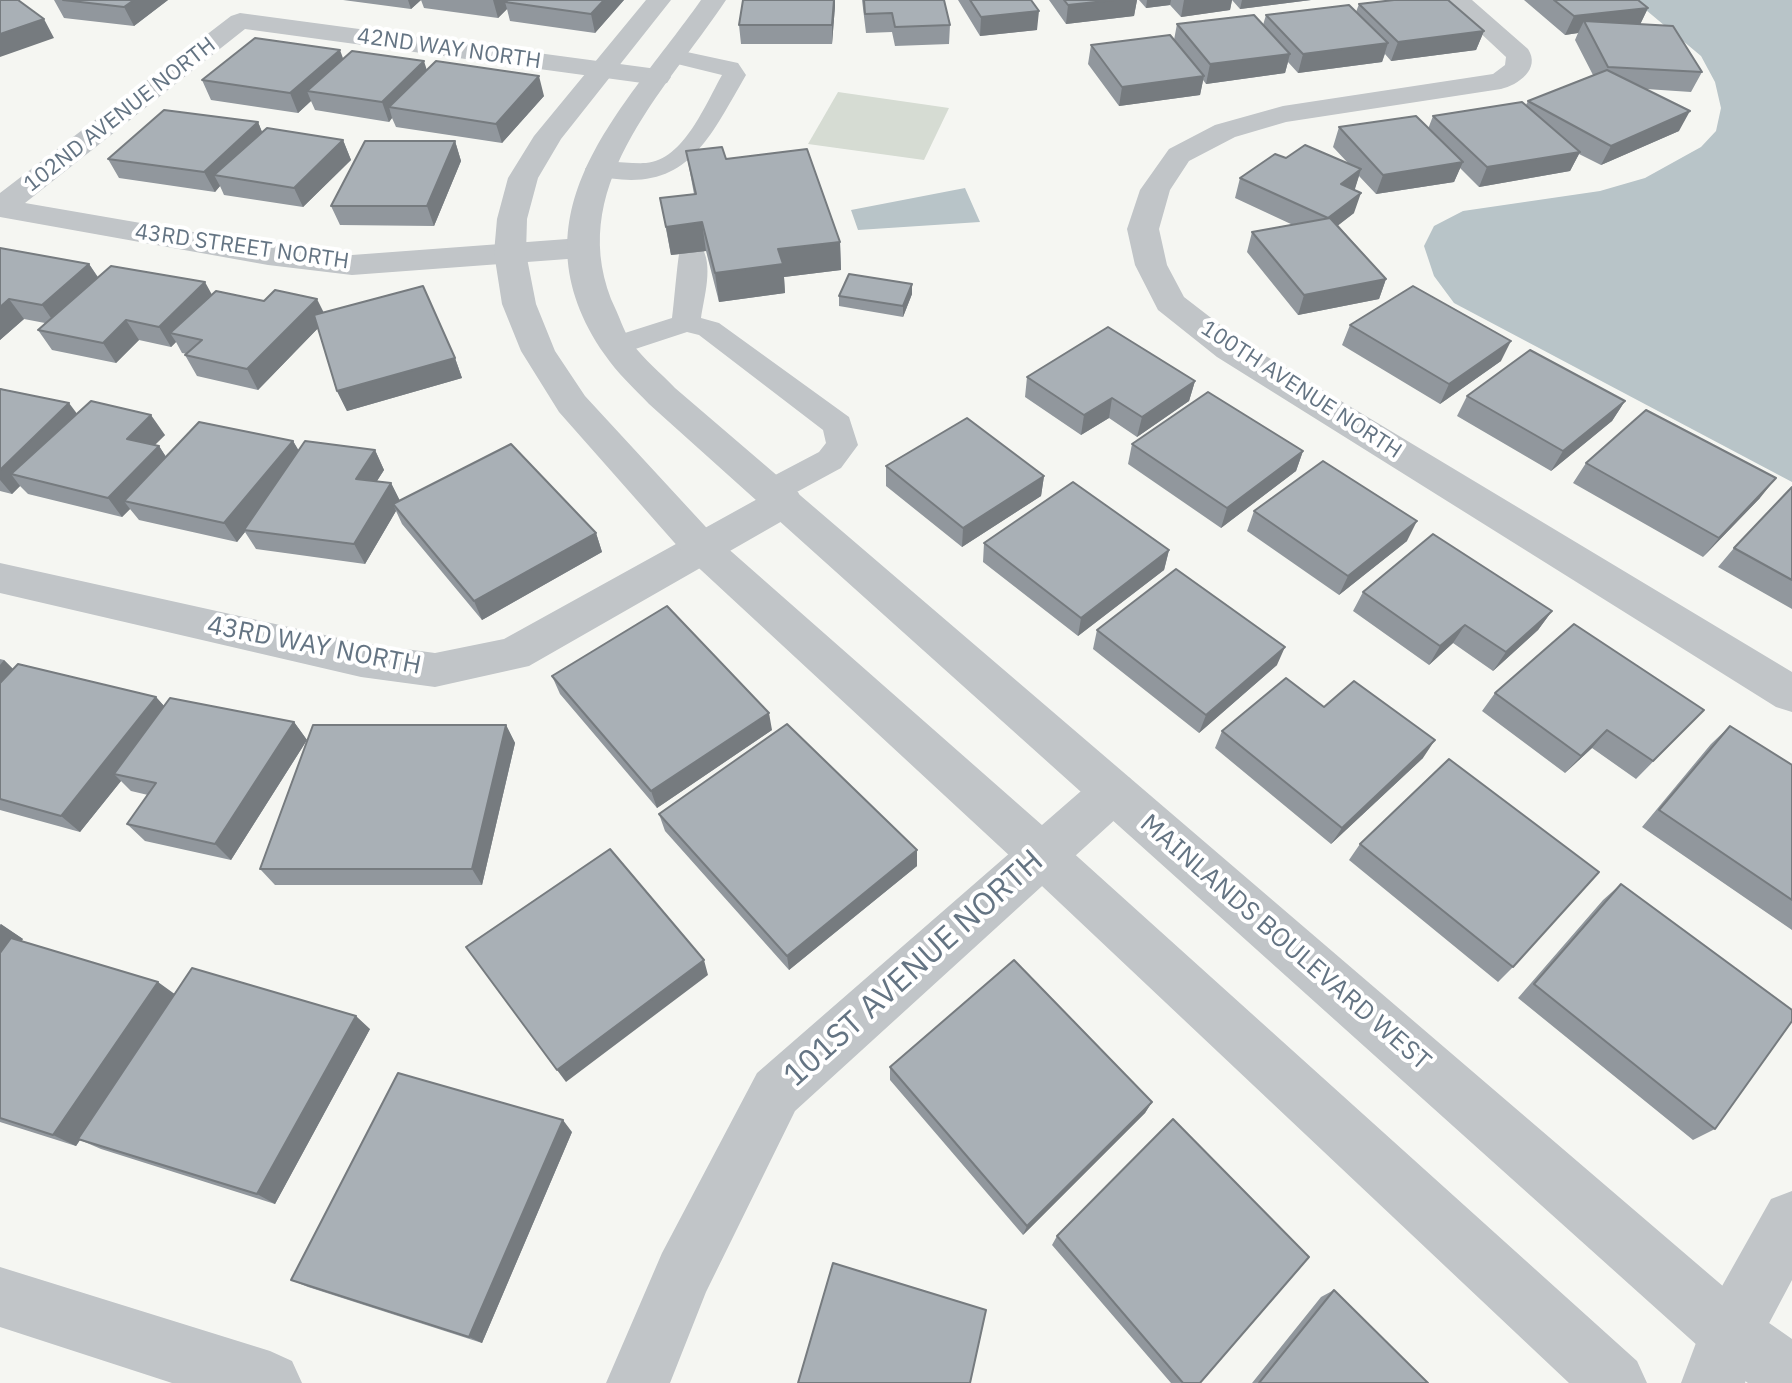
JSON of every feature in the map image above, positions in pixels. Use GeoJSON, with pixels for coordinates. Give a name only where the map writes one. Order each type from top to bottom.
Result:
{"type":"FeatureCollection","features":[{"type":"Feature","properties":{"kind":"street"},"geometry":{"type":"LineString","coordinates":[[659,0],[548,136],[523,178],[512,219],[510,253],[519,304],[538,351],[572,404],[702,548],[1042,855],[1615,1383]]}},
{"type":"Feature","properties":{"kind":"street","name":"MAINLANDS BOULEVARD WEST"},"geometry":{"type":"LineString","coordinates":[[714,0],[610,144],[587,196],[581,248],[590,296],[617,346],[662,396],[1113,792],[1722,1358],[1792,1376]]}},
{"type":"Feature","properties":{"kind":"street","name":"100TH AVENUE NORTH"},"geometry":{"type":"LineString","coordinates":[[1457,0],[1519,55],[1518,68],[1501,81],[1283,114],[1225,131],[1179,155],[1155,190],[1143,229],[1151,265],[1170,303],[1229,349],[1792,694]]}},
{"type":"Feature","properties":{"kind":"street","name":"42ND WAY NORTH"},"geometry":{"type":"LineString","coordinates":[[240,21],[601,70],[665,66]]}},
{"type":"Feature","properties":{"kind":"street","name":"102ND AVENUE NORTH"},"geometry":{"type":"LineString","coordinates":[[0,208],[240,21]]}},
{"type":"Feature","properties":{"kind":"street","name":"43RD STREET NORTH"},"geometry":{"type":"LineString","coordinates":[[0,208],[268,255],[352,265],[581,248]]}},
{"type":"Feature","properties":{"kind":"street","name":"43RD WAY NORTH"},"geometry":{"type":"LineString","coordinates":[[0,578],[361,660],[435,670],[514,654],[702,548],[778,497]]}},
{"type":"Feature","properties":{"kind":"street","name":"101ST AVENUE NORTH"},"geometry":{"type":"LineString","coordinates":[[638,1383],[683,1274],[776,1092],[1113,792]]}},
{"type":"Feature","properties":{"kind":"street"},"geometry":{"type":"LineString","coordinates":[[1722,1358],[1792,1220]]}},
{"type":"Feature","properties":{"kind":"street"},"geometry":{"type":"LineString","coordinates":[[0,1297],[270,1383]]}},
{"type":"Feature","properties":{"kind":"lane"},"geometry":{"type":"LineString","coordinates":[[598,169],[661,177],[678,160],[734,75],[730,68],[719,63],[665,66]]}},
{"type":"Feature","properties":{"kind":"lane"},"geometry":{"type":"LineString","coordinates":[[686,323],[693,279],[691,252]]}},
{"type":"Feature","properties":{"kind":"lane"},"geometry":{"type":"LineString","coordinates":[[617,346],[686,323],[709,329],[838,425],[842,445],[830,460],[778,497]]}},
{"type":"Feature","properties":{"kind":"shaded area"},"geometry":{"type":"Polygon","coordinates":[[[1634,0],[1792,0],[1792,482],[1454,303],[1434,276],[1424,246],[1434,226],[1463,211],[1600,191],[1645,178],[1701,147],[1716,131],[1721,108],[1715,82],[1701,56],[1634,0]]]}},
{"type":"Feature","properties":{"kind":"shaded area"},"geometry":{"type":"Polygon","coordinates":[[[838,92],[949,108],[924,160],[808,144],[838,92]]]}},
{"type":"Feature","properties":{"kind":"shaded area"},"geometry":{"type":"Polygon","coordinates":[[[965,188],[980,222],[858,230],[851,210],[965,188]]]}},
{"type":"Feature","properties":{"kind":"building"},"geometry":{"type":"Polygon","coordinates":[[[0,0],[18,0],[44,19],[0,34],[0,0]]]}},
{"type":"Feature","properties":{"kind":"building"},"geometry":{"type":"Polygon","coordinates":[[[63,0],[134,0],[124,7],[63,0]]]}},
{"type":"Feature","properties":{"kind":"building"},"geometry":{"type":"Polygon","coordinates":[[[604,0],[591,14],[505,2],[604,0]]]}},
{"type":"Feature","properties":{"kind":"building"},"geometry":{"type":"Polygon","coordinates":[[[743,0],[834,0],[832,25],[739,25],[743,0]]]}},
{"type":"Feature","properties":{"kind":"building"},"geometry":{"type":"Polygon","coordinates":[[[864,0],[944,0],[950,25],[895,27],[892,13],[865,14],[864,0]]]}},
{"type":"Feature","properties":{"kind":"building"},"geometry":{"type":"Polygon","coordinates":[[[970,0],[1031,0],[1039,11],[981,17],[970,0]]]}},
{"type":"Feature","properties":{"kind":"building"},"geometry":{"type":"Polygon","coordinates":[[[1064,0],[1114,0],[1068,5],[1064,0]]]}},
{"type":"Feature","properties":{"kind":"building"},"geometry":{"type":"Polygon","coordinates":[[[1394,0],[1448,0],[1484,31],[1398,42],[1359,4],[1394,0]]]}},
{"type":"Feature","properties":{"kind":"building"},"geometry":{"type":"Polygon","coordinates":[[[1554,0],[1638,0],[1648,8],[1574,16],[1554,0]]]}},
{"type":"Feature","properties":{"kind":"building"},"geometry":{"type":"Polygon","coordinates":[[[1349,5],[1388,43],[1303,54],[1266,15],[1349,5]]]}},
{"type":"Feature","properties":{"kind":"building"},"geometry":{"type":"Polygon","coordinates":[[[1254,15],[1290,54],[1210,64],[1177,24],[1254,15]]]}},
{"type":"Feature","properties":{"kind":"building"},"geometry":{"type":"Polygon","coordinates":[[[1584,21],[1673,26],[1702,72],[1608,67],[1584,21]]]}},
{"type":"Feature","properties":{"kind":"building"},"geometry":{"type":"Polygon","coordinates":[[[1170,35],[1204,76],[1122,87],[1091,45],[1170,35]]]}},
{"type":"Feature","properties":{"kind":"building"},"geometry":{"type":"Polygon","coordinates":[[[255,38],[340,50],[290,93],[202,80],[255,38]]]}},
{"type":"Feature","properties":{"kind":"building"},"geometry":{"type":"Polygon","coordinates":[[[352,51],[424,61],[382,102],[307,91],[352,51]]]}},
{"type":"Feature","properties":{"kind":"building"},"geometry":{"type":"Polygon","coordinates":[[[436,61],[539,76],[496,124],[389,107],[436,61]]]}},
{"type":"Feature","properties":{"kind":"building"},"geometry":{"type":"Polygon","coordinates":[[[1607,70],[1690,111],[1611,146],[1528,101],[1607,70]]]}},
{"type":"Feature","properties":{"kind":"building"},"geometry":{"type":"Polygon","coordinates":[[[1522,102],[1580,152],[1487,167],[1433,116],[1522,102]]]}},
{"type":"Feature","properties":{"kind":"building"},"geometry":{"type":"Polygon","coordinates":[[[164,110],[258,122],[204,172],[108,159],[164,110]]]}},
{"type":"Feature","properties":{"kind":"building"},"geometry":{"type":"Polygon","coordinates":[[[1416,116],[1463,162],[1383,175],[1339,127],[1416,116]]]}},
{"type":"Feature","properties":{"kind":"building"},"geometry":{"type":"Polygon","coordinates":[[[267,128],[343,140],[294,188],[214,175],[267,128]]]}},
{"type":"Feature","properties":{"kind":"building"},"geometry":{"type":"Polygon","coordinates":[[[365,141],[455,141],[427,206],[331,206],[365,141]]]}},
{"type":"Feature","properties":{"kind":"building"},"geometry":{"type":"Polygon","coordinates":[[[1305,145],[1361,169],[1341,184],[1361,193],[1328,218],[1240,178],[1275,154],[1286,158],[1305,145]]]}},
{"type":"Feature","properties":{"kind":"building"},"geometry":{"type":"Polygon","coordinates":[[[722,147],[726,159],[807,149],[840,242],[778,249],[783,264],[715,273],[702,222],[666,227],[660,198],[696,194],[686,151],[722,147]]]}},
{"type":"Feature","properties":{"kind":"building"},"geometry":{"type":"Polygon","coordinates":[[[1330,218],[1386,279],[1304,295],[1252,232],[1330,218]]]}},
{"type":"Feature","properties":{"kind":"building"},"geometry":{"type":"Polygon","coordinates":[[[0,248],[89,264],[42,305],[9,299],[0,307],[0,248]]]}},
{"type":"Feature","properties":{"kind":"building"},"geometry":{"type":"Polygon","coordinates":[[[111,266],[205,282],[159,327],[126,320],[103,343],[38,330],[111,266]]]}},
{"type":"Feature","properties":{"kind":"building"},"geometry":{"type":"Polygon","coordinates":[[[849,274],[912,284],[903,306],[839,296],[849,274]]]}},
{"type":"Feature","properties":{"kind":"building"},"geometry":{"type":"Polygon","coordinates":[[[423,286],[455,358],[337,391],[314,315],[423,286]]]}},
{"type":"Feature","properties":{"kind":"building"},"geometry":{"type":"Polygon","coordinates":[[[1413,286],[1511,341],[1449,384],[1350,325],[1413,286]]]}},
{"type":"Feature","properties":{"kind":"building"},"geometry":{"type":"Polygon","coordinates":[[[275,290],[317,299],[247,369],[185,355],[202,340],[170,333],[216,291],[264,301],[275,290]]]}},
{"type":"Feature","properties":{"kind":"building"},"geometry":{"type":"Polygon","coordinates":[[[1108,327],[1195,381],[1142,417],[1112,398],[1084,415],[1027,377],[1108,327]]]}},
{"type":"Feature","properties":{"kind":"building"},"geometry":{"type":"Polygon","coordinates":[[[1530,350],[1625,401],[1563,451],[1467,396],[1530,350]]]}},
{"type":"Feature","properties":{"kind":"building"},"geometry":{"type":"Polygon","coordinates":[[[0,389],[69,403],[0,470],[0,389]]]}},
{"type":"Feature","properties":{"kind":"building"},"geometry":{"type":"Polygon","coordinates":[[[1208,392],[1303,451],[1227,508],[1132,444],[1208,392]]]}},
{"type":"Feature","properties":{"kind":"building"},"geometry":{"type":"Polygon","coordinates":[[[91,401],[151,415],[127,439],[159,446],[108,498],[11,474],[91,401]]]}},
{"type":"Feature","properties":{"kind":"building"},"geometry":{"type":"Polygon","coordinates":[[[1646,410],[1776,478],[1719,538],[1586,463],[1646,410]]]}},
{"type":"Feature","properties":{"kind":"building"},"geometry":{"type":"Polygon","coordinates":[[[967,418],[1044,476],[963,528],[886,466],[967,418]]]}},
{"type":"Feature","properties":{"kind":"building"},"geometry":{"type":"Polygon","coordinates":[[[199,422],[293,441],[224,523],[124,501],[199,422]]]}},
{"type":"Feature","properties":{"kind":"building"},"geometry":{"type":"Polygon","coordinates":[[[305,441],[375,450],[356,479],[391,483],[354,544],[244,530],[305,441]]]}},
{"type":"Feature","properties":{"kind":"building"},"geometry":{"type":"Polygon","coordinates":[[[511,444],[596,533],[474,601],[393,504],[511,444]]]}},
{"type":"Feature","properties":{"kind":"building"},"geometry":{"type":"Polygon","coordinates":[[[1323,461],[1417,521],[1348,576],[1254,511],[1323,461]]]}},
{"type":"Feature","properties":{"kind":"building"},"geometry":{"type":"Polygon","coordinates":[[[1073,482],[1169,550],[1081,618],[984,543],[1073,482]]]}},
{"type":"Feature","properties":{"kind":"building"},"geometry":{"type":"Polygon","coordinates":[[[1792,487],[1792,580],[1734,548],[1792,487]]]}},
{"type":"Feature","properties":{"kind":"building"},"geometry":{"type":"Polygon","coordinates":[[[1433,534],[1552,611],[1506,652],[1465,625],[1440,646],[1363,592],[1433,534]]]}},
{"type":"Feature","properties":{"kind":"building"},"geometry":{"type":"Polygon","coordinates":[[[1176,569],[1285,647],[1206,715],[1097,630],[1176,569]]]}},
{"type":"Feature","properties":{"kind":"building"},"geometry":{"type":"Polygon","coordinates":[[[667,606],[769,713],[651,791],[552,676],[667,606]]]}},
{"type":"Feature","properties":{"kind":"building"},"geometry":{"type":"Polygon","coordinates":[[[1574,624],[1704,710],[1653,761],[1607,730],[1581,756],[1495,693],[1574,624]]]}},
{"type":"Feature","properties":{"kind":"building"},"geometry":{"type":"Polygon","coordinates":[[[18,664],[156,697],[61,816],[0,799],[0,683],[18,664]]]}},
{"type":"Feature","properties":{"kind":"building"},"geometry":{"type":"Polygon","coordinates":[[[1286,678],[1324,707],[1354,681],[1435,740],[1342,828],[1222,731],[1286,678]]]}},
{"type":"Feature","properties":{"kind":"building"},"geometry":{"type":"Polygon","coordinates":[[[170,698],[294,722],[215,844],[127,824],[156,783],[114,774],[170,698]]]}},
{"type":"Feature","properties":{"kind":"building"},"geometry":{"type":"Polygon","coordinates":[[[787,724],[917,850],[787,956],[659,814],[787,724]]]}},
{"type":"Feature","properties":{"kind":"building"},"geometry":{"type":"Polygon","coordinates":[[[313,725],[506,725],[472,869],[260,869],[313,725]]]}},
{"type":"Feature","properties":{"kind":"building"},"geometry":{"type":"Polygon","coordinates":[[[1730,726],[1792,765],[1792,900],[1659,810],[1730,726]]]}},
{"type":"Feature","properties":{"kind":"building"},"geometry":{"type":"Polygon","coordinates":[[[1449,759],[1599,872],[1513,967],[1360,844],[1449,759]]]}},
{"type":"Feature","properties":{"kind":"building"},"geometry":{"type":"Polygon","coordinates":[[[610,849],[704,960],[557,1070],[466,947],[610,849]]]}},
{"type":"Feature","properties":{"kind":"building"},"geometry":{"type":"Polygon","coordinates":[[[1621,884],[1792,1010],[1792,1021],[1715,1129],[1534,984],[1621,884]]]}},
{"type":"Feature","properties":{"kind":"building"},"geometry":{"type":"Polygon","coordinates":[[[11,938],[158,982],[53,1135],[0,1118],[0,953],[11,938]]]}},
{"type":"Feature","properties":{"kind":"building"},"geometry":{"type":"Polygon","coordinates":[[[1014,960],[1152,1102],[1027,1226],[890,1067],[1014,960]]]}},
{"type":"Feature","properties":{"kind":"building"},"geometry":{"type":"Polygon","coordinates":[[[192,968],[356,1016],[257,1194],[78,1139],[192,968]]]}},
{"type":"Feature","properties":{"kind":"building"},"geometry":{"type":"Polygon","coordinates":[[[398,1073],[563,1120],[469,1337],[291,1280],[398,1073]]]}},
{"type":"Feature","properties":{"kind":"building"},"geometry":{"type":"Polygon","coordinates":[[[1173,1119],[1309,1257],[1200,1383],[1183,1383],[1057,1236],[1173,1119]]]}},
{"type":"Feature","properties":{"kind":"building"},"geometry":{"type":"Polygon","coordinates":[[[833,1263],[986,1310],[970,1383],[798,1383],[833,1263]]]}},
{"type":"Feature","properties":{"kind":"building"},"geometry":{"type":"Polygon","coordinates":[[[1334,1290],[1428,1383],[1259,1383],[1334,1290]]]}}]}
